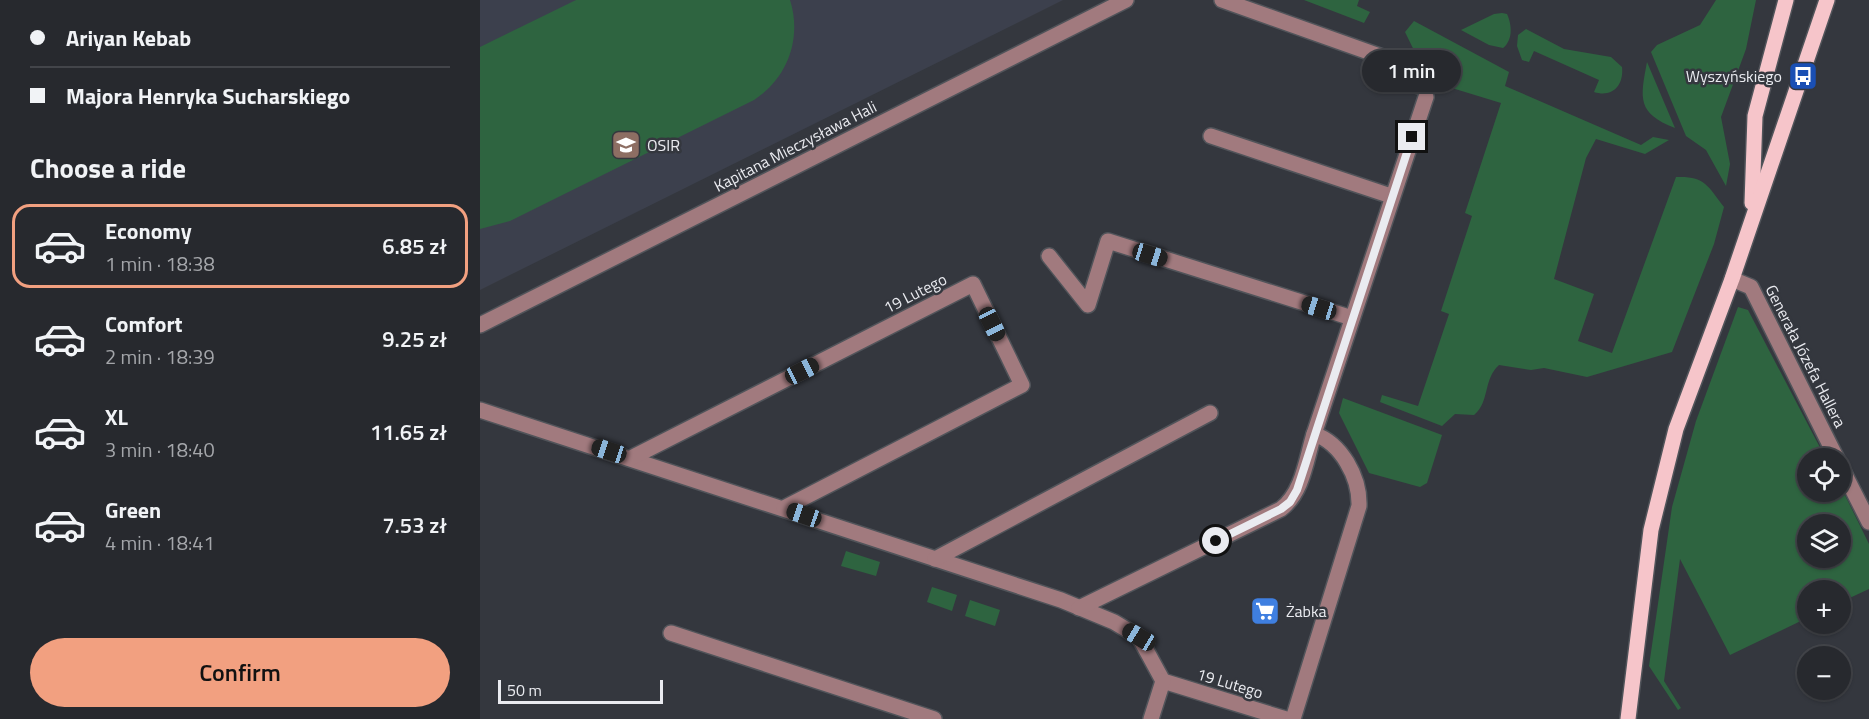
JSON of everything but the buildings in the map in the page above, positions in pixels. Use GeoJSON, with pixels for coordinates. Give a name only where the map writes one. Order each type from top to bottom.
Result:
{"type":"FeatureCollection","features":[{"type":"Feature","properties":{"kind":"main road"},"geometry":{"type":"LineString","coordinates":[[1752,215],[1755,117],[1786,0]]}},
{"type":"Feature","properties":{"kind":"main road"},"geometry":{"type":"LineString","coordinates":[[1628,719],[1651,530],[1676,429],[1732,279],[1827,0]]}},
{"type":"Feature","properties":{"kind":"street","name":"Kapitana Mieczysława Hali"},"geometry":{"type":"LineString","coordinates":[[480,325],[1126,0]]}},
{"type":"Feature","properties":{"kind":"street"},"geometry":{"type":"LineString","coordinates":[[1079,608],[1281,509],[1290,502],[1297,490],[1422,92],[1405,65],[1222,0]]}},
{"type":"Feature","properties":{"kind":"street"},"geometry":{"type":"LineString","coordinates":[[1211,136],[1391,196]]}},
{"type":"Feature","properties":{"kind":"street"},"geometry":{"type":"LineString","coordinates":[[1049,256],[1088,305],[1108,241],[1352,318]]}},
{"type":"Feature","properties":{"kind":"street","name":"Generała Józefa Hallera"},"geometry":{"type":"LineString","coordinates":[[1732,279],[1751,287],[1832,448]]}},
{"type":"Feature","properties":{"kind":"street","name":"19 Lutego"},"geometry":{"type":"LineString","coordinates":[[631,458],[972,284],[1022,385],[784,508]]}},
{"type":"Feature","properties":{"kind":"street"},"geometry":{"type":"LineString","coordinates":[[480,410],[784,508],[1079,608],[1114,622],[1139,637],[1163,681],[1151,719]]}},
{"type":"Feature","properties":{"kind":"street"},"geometry":{"type":"LineString","coordinates":[[935,559],[1210,413]]}},
{"type":"Feature","properties":{"kind":"street"},"geometry":{"type":"LineString","coordinates":[[1293,719],[1359,506],[1356,483],[1343,456],[1334,444],[1314,434]]}},
{"type":"Feature","properties":{"kind":"street"},"geometry":{"type":"LineString","coordinates":[[1851,487],[1869,522]]}},
{"type":"Feature","properties":{"kind":"street"},"geometry":{"type":"LineString","coordinates":[[671,633],[934,719]]}},
{"type":"Feature","properties":{"kind":"street","name":"19 Lutego"},"geometry":{"type":"LineString","coordinates":[[1163,681],[1286,719]]}},
{"type":"Feature","properties":{"kind":"shaded area","name":"OSIR"},"geometry":{"type":"Polygon","coordinates":[[[480,0],[1063,0],[480,290],[480,0]]]}},
{"type":"Feature","properties":{"kind":"green space"},"geometry":{"type":"Polygon","coordinates":[[[576,0],[790,0],[793,14],[793,43],[776,80],[754,100],[510,221],[480,229],[480,47],[576,0]]]}},
{"type":"Feature","properties":{"kind":"green space"},"geometry":{"type":"Polygon","coordinates":[[[1304,0],[1359,0],[1357,6],[1370,12],[1364,23],[1304,0]]]}},
{"type":"Feature","properties":{"kind":"green space"},"geometry":{"type":"Polygon","coordinates":[[[1716,0],[1756,0],[1746,49],[1721,117],[1730,164],[1726,186],[1706,150],[1686,136],[1651,52],[1657,45],[1700,25],[1716,0]]]}},
{"type":"Feature","properties":{"kind":"green space"},"geometry":{"type":"Polygon","coordinates":[[[1494,14],[1507,14],[1511,27],[1509,41],[1503,48],[1489,45],[1461,30],[1494,14]]]}},
{"type":"Feature","properties":{"kind":"green space"},"geometry":{"type":"Polygon","coordinates":[[[1414,21],[1509,72],[1505,86],[1641,145],[1653,137],[1669,140],[1645,154],[1596,139],[1586,158],[1554,279],[1594,294],[1578,341],[1612,353],[1676,177],[1693,178],[1704,183],[1724,207],[1714,244],[1672,352],[1587,377],[1544,368],[1531,370],[1499,365],[1491,377],[1479,410],[1474,415],[1455,414],[1442,426],[1380,402],[1382,395],[1418,406],[1449,314],[1441,311],[1472,216],[1465,213],[1501,103],[1429,81],[1405,32],[1414,21]]]}},
{"type":"Feature","properties":{"kind":"green space"},"geometry":{"type":"Polygon","coordinates":[[[1526,29],[1564,49],[1611,57],[1622,67],[1619,84],[1607,93],[1594,92],[1599,80],[1534,51],[1529,62],[1522,60],[1517,46],[1518,35],[1526,29]]]}},
{"type":"Feature","properties":{"kind":"green space"},"geometry":{"type":"Polygon","coordinates":[[[1647,62],[1675,128],[1654,117],[1644,103],[1643,86],[1647,62]]]}},
{"type":"Feature","properties":{"kind":"green space"},"geometry":{"type":"Polygon","coordinates":[[[1738,307],[1748,310],[1820,448],[1797,448],[1797,502],[1848,502],[1869,544],[1869,589],[1851,597],[1851,580],[1797,580],[1797,623],[1730,655],[1680,559],[1664,681],[1681,708],[1678,710],[1649,666],[1672,507],[1696,421],[1738,307]]]}},
{"type":"Feature","properties":{"kind":"green space"},"geometry":{"type":"Polygon","coordinates":[[[1343,398],[1442,435],[1427,483],[1420,487],[1369,473],[1339,413],[1343,398]]]}},
{"type":"Feature","properties":{"kind":"green space"},"geometry":{"type":"Polygon","coordinates":[[[846,551],[880,562],[876,576],[841,566],[846,551]]]}},
{"type":"Feature","properties":{"kind":"green space"},"geometry":{"type":"Polygon","coordinates":[[[932,587],[957,595],[952,611],[927,602],[932,587]]]}},
{"type":"Feature","properties":{"kind":"green space"},"geometry":{"type":"Polygon","coordinates":[[[970,600],[1000,610],[995,626],[965,616],[970,600]]]}},
{"type":"Feature","properties":{"kind":"place","name":"Wyszyńskiego"},"geometry":{"type":"Point","coordinates":[1803,76]}},
{"type":"Feature","properties":{"kind":"place","name":"OSIR"},"geometry":{"type":"Point","coordinates":[626,145]}},
{"type":"Feature","properties":{"kind":"place","name":"Żabka"},"geometry":{"type":"Point","coordinates":[1265,611]}},
{"type":"Feature","properties":{"kind":"route"},"geometry":{"type":"LineString","coordinates":[[1216,541],[1281,509],[1290,502],[1297,490],[1412,137]]}}]}
